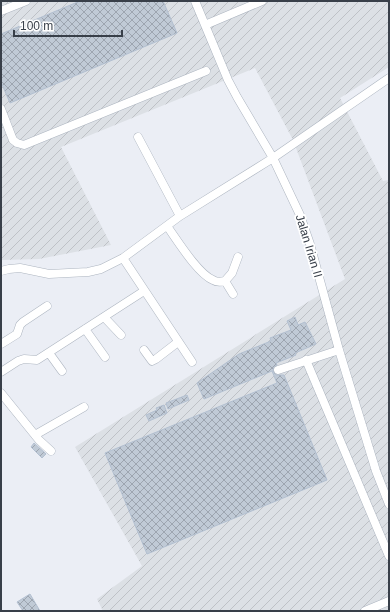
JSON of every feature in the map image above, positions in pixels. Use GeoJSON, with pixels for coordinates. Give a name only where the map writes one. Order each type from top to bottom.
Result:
{"type":"FeatureCollection","features":[{"type":"Feature","properties":{"kind":"street"},"geometry":{"type":"LineString","coordinates":[[1,11],[26,1]]}},
{"type":"Feature","properties":{"kind":"street","name":"Jalan Irian II"},"geometry":{"type":"LineString","coordinates":[[195,1],[228,80],[273,158],[300,215],[310,244],[338,350],[376,471],[389,504]]}},
{"type":"Feature","properties":{"kind":"street"},"geometry":{"type":"LineString","coordinates":[[205,25],[247,4],[262,1]]}},
{"type":"Feature","properties":{"kind":"street"},"geometry":{"type":"LineString","coordinates":[[1,109],[13,140],[24,145],[206,71]]}},
{"type":"Feature","properties":{"kind":"street"},"geometry":{"type":"LineString","coordinates":[[1,271],[20,268],[48,274],[88,272],[123,258],[180,216],[273,158],[389,78]]}},
{"type":"Feature","properties":{"kind":"street"},"geometry":{"type":"LineString","coordinates":[[138,137],[180,216]]}},
{"type":"Feature","properties":{"kind":"street"},"geometry":{"type":"LineString","coordinates":[[167,226],[197,266],[213,281],[225,281],[232,274],[238,257]]}},
{"type":"Feature","properties":{"kind":"street"},"geometry":{"type":"LineString","coordinates":[[123,258],[192,362]]}},
{"type":"Feature","properties":{"kind":"street"},"geometry":{"type":"LineString","coordinates":[[225,281],[233,294]]}},
{"type":"Feature","properties":{"kind":"street"},"geometry":{"type":"LineString","coordinates":[[1,372],[18,361],[24,359],[37,360],[144,291]]}},
{"type":"Feature","properties":{"kind":"street"},"geometry":{"type":"LineString","coordinates":[[1,344],[17,334],[20,325],[23,322],[47,306]]}},
{"type":"Feature","properties":{"kind":"street"},"geometry":{"type":"LineString","coordinates":[[104,317],[121,335]]}},
{"type":"Feature","properties":{"kind":"street"},"geometry":{"type":"LineString","coordinates":[[85,329],[104,357]]}},
{"type":"Feature","properties":{"kind":"street"},"geometry":{"type":"LineString","coordinates":[[144,350],[152,361],[178,342]]}},
{"type":"Feature","properties":{"kind":"street"},"geometry":{"type":"LineString","coordinates":[[278,370],[338,350]]}},
{"type":"Feature","properties":{"kind":"street"},"geometry":{"type":"LineString","coordinates":[[49,353],[62,371]]}},
{"type":"Feature","properties":{"kind":"street"},"geometry":{"type":"LineString","coordinates":[[306,360],[389,556]]}},
{"type":"Feature","properties":{"kind":"street"},"geometry":{"type":"LineString","coordinates":[[1,393],[35,435],[51,451]]}},
{"type":"Feature","properties":{"kind":"street"},"geometry":{"type":"LineString","coordinates":[[35,435],[84,407]]}},
{"type":"Feature","properties":{"kind":"street"},"geometry":{"type":"LineString","coordinates":[[365,611],[389,601]]}},
{"type":"Feature","properties":{"kind":"shaded area"},"geometry":{"type":"Polygon","coordinates":[[[1,1],[389,1],[389,67],[340,98],[383,181],[389,180],[389,611],[103,611],[97,599],[142,566],[75,447],[345,279],[293,140],[255,68],[61,147],[111,245],[39,259],[1,260],[1,1]]]}},
{"type":"Feature","properties":{"kind":"building"},"geometry":{"type":"Polygon","coordinates":[[[80,1],[163,1],[177,33],[10,103],[1,82],[1,34],[80,1]]]}},
{"type":"Feature","properties":{"kind":"building"},"geometry":{"type":"Polygon","coordinates":[[[295,317],[298,325],[305,322],[316,344],[295,353],[296,355],[276,363],[277,365],[274,367],[273,371],[276,375],[284,375],[327,480],[147,554],[105,453],[277,383],[272,371],[204,399],[197,383],[239,354],[271,341],[270,338],[291,330],[287,321],[295,317]]]}},
{"type":"Feature","properties":{"kind":"building"},"geometry":{"type":"Polygon","coordinates":[[[187,395],[189,400],[168,409],[166,403],[187,395]]]}},
{"type":"Feature","properties":{"kind":"building"},"geometry":{"type":"Polygon","coordinates":[[[164,405],[167,413],[149,421],[146,415],[157,410],[156,408],[164,405]]]}},
{"type":"Feature","properties":{"kind":"building"},"geometry":{"type":"Polygon","coordinates":[[[34,443],[46,454],[42,458],[31,447],[34,443]]]}},
{"type":"Feature","properties":{"kind":"building"},"geometry":{"type":"Polygon","coordinates":[[[30,594],[40,611],[23,611],[17,602],[30,594]]]}}]}
